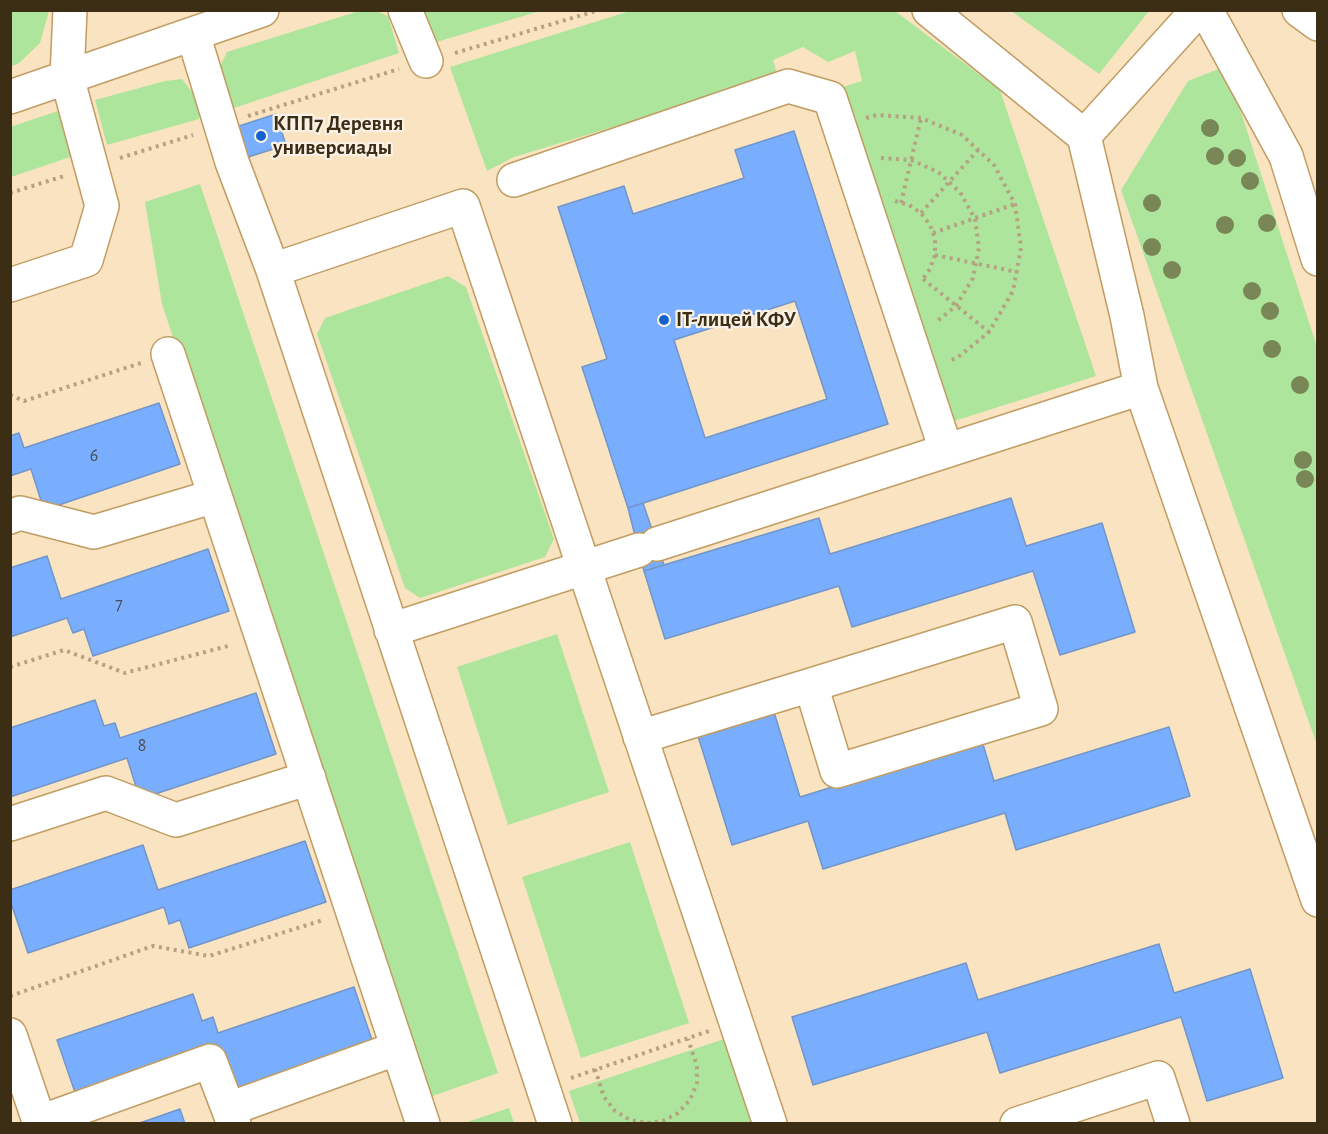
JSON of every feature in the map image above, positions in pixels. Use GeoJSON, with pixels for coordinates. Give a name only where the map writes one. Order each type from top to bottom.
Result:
{"type":"FeatureCollection","features":[{"type":"Feature","properties":{"kind":"street"},"geometry":{"type":"LineString","coordinates":[[10,285],[86,260],[102,206],[67,77],[70,10]]}},
{"type":"Feature","properties":{"kind":"street"},"geometry":{"type":"LineString","coordinates":[[10,97],[262,10]]}},
{"type":"Feature","properties":{"kind":"street"},"geometry":{"type":"LineString","coordinates":[[405,10],[426,61]]}},
{"type":"Feature","properties":{"kind":"street"},"geometry":{"type":"LineString","coordinates":[[929,10],[1084,136],[1127,316],[1141,388],[1317,900]]}},
{"type":"Feature","properties":{"kind":"street"},"geometry":{"type":"LineString","coordinates":[[1084,136],[1198,10]]}},
{"type":"Feature","properties":{"kind":"street"},"geometry":{"type":"LineString","coordinates":[[1206,10],[1286,156],[1317,259]]}},
{"type":"Feature","properties":{"kind":"street"},"geometry":{"type":"LineString","coordinates":[[1299,10],[1317,24]]}},
{"type":"Feature","properties":{"kind":"street"},"geometry":{"type":"LineString","coordinates":[[194,34],[232,162],[273,270],[555,1124]]}},
{"type":"Feature","properties":{"kind":"street"},"geometry":{"type":"LineString","coordinates":[[514,180],[788,86],[830,98],[866,208],[908,286],[908,334],[946,450]]}},
{"type":"Feature","properties":{"kind":"street"},"geometry":{"type":"LineString","coordinates":[[273,270],[463,206],[770,1124]]}},
{"type":"Feature","properties":{"kind":"street"},"geometry":{"type":"LineString","coordinates":[[168,354],[423,1124]]}},
{"type":"Feature","properties":{"kind":"street"},"geometry":{"type":"LineString","coordinates":[[391,630],[1141,388]]}},
{"type":"Feature","properties":{"kind":"street"},"geometry":{"type":"LineString","coordinates":[[10,517],[20,513],[94,532],[215,496]]}},
{"type":"Feature","properties":{"kind":"street"},"geometry":{"type":"LineString","coordinates":[[640,737],[1015,622],[1041,709],[837,771],[811,685]]}},
{"type":"Feature","properties":{"kind":"street"},"geometry":{"type":"LineString","coordinates":[[10,824],[106,792],[176,820],[309,778]]}},
{"type":"Feature","properties":{"kind":"street"},"geometry":{"type":"LineString","coordinates":[[10,1035],[40,1123],[210,1061],[232,1116],[399,1048]]}},
{"type":"Feature","properties":{"kind":"street"},"geometry":{"type":"LineString","coordinates":[[1017,1124],[1158,1078],[1173,1124]]}},
{"type":"Feature","properties":{"kind":"path"},"geometry":{"type":"LineString","coordinates":[[10,193],[294,101],[599,10]]}},
{"type":"Feature","properties":{"kind":"path"},"geometry":{"type":"LineString","coordinates":[[838,125],[877,115],[921,118],[962,135],[994,165],[1015,204],[1021,248],[1013,291],[989,332],[957,358],[920,372]]}},
{"type":"Feature","properties":{"kind":"path"},"geometry":{"type":"LineString","coordinates":[[901,202],[921,118]]}},
{"type":"Feature","properties":{"kind":"path"},"geometry":{"type":"LineString","coordinates":[[921,213],[978,150]]}},
{"type":"Feature","properties":{"kind":"path"},"geometry":{"type":"LineString","coordinates":[[852,166],[881,158],[911,160],[938,172],[960,192],[975,219],[979,248],[973,278],[956,306],[935,323],[908,334]]}},
{"type":"Feature","properties":{"kind":"path"},"geometry":{"type":"LineString","coordinates":[[866,208],[880,202],[895,201],[909,205],[921,213],[933,233],[935,255],[930,269],[908,286],[956,306],[989,332]]}},
{"type":"Feature","properties":{"kind":"path"},"geometry":{"type":"LineString","coordinates":[[933,233],[1015,204]]}},
{"type":"Feature","properties":{"kind":"path"},"geometry":{"type":"LineString","coordinates":[[935,255],[1017,272]]}},
{"type":"Feature","properties":{"kind":"path"},"geometry":{"type":"LineString","coordinates":[[10,395],[24,401],[168,354]]}},
{"type":"Feature","properties":{"kind":"path"},"geometry":{"type":"LineString","coordinates":[[10,666],[64,650],[125,673],[262,637]]}},
{"type":"Feature","properties":{"kind":"path"},"geometry":{"type":"LineString","coordinates":[[10,996],[153,946],[209,956],[353,910]]}},
{"type":"Feature","properties":{"kind":"path"},"geometry":{"type":"LineString","coordinates":[[543,1087],[735,1023]]}},
{"type":"Feature","properties":{"kind":"path"},"geometry":{"type":"LineString","coordinates":[[595,1070],[604,1097],[615,1111],[630,1120],[647,1123],[664,1122],[678,1113],[690,1100],[697,1083],[697,1066],[688,1039]]}},
{"type":"Feature","properties":{"kind":"green space"},"geometry":{"type":"Polygon","coordinates":[[[10,11],[49,11],[40,43],[18,64],[11,66],[10,11]]]}},
{"type":"Feature","properties":{"kind":"green space"},"geometry":{"type":"Polygon","coordinates":[[[359,11],[376,11],[388,16],[399,53],[231,109],[218,71],[227,52],[359,11]]]}},
{"type":"Feature","properties":{"kind":"green space"},"geometry":{"type":"Polygon","coordinates":[[[416,11],[540,11],[430,44],[416,11]]]}},
{"type":"Feature","properties":{"kind":"green space"},"geometry":{"type":"Polygon","coordinates":[[[630,11],[895,11],[1000,90],[1096,376],[948,423],[833,90],[862,81],[855,51],[828,62],[803,47],[773,60],[778,77],[514,157],[487,171],[450,67],[630,11]]]}},
{"type":"Feature","properties":{"kind":"green space"},"geometry":{"type":"Polygon","coordinates":[[[1011,11],[1149,11],[1099,74],[1011,11]]]}},
{"type":"Feature","properties":{"kind":"green space"},"geometry":{"type":"Polygon","coordinates":[[[1226,66],[1317,347],[1317,745],[1121,190],[1188,81],[1226,66]]]}},
{"type":"Feature","properties":{"kind":"green space"},"geometry":{"type":"Polygon","coordinates":[[[182,79],[199,101],[199,119],[107,145],[95,100],[165,81],[182,79]]]}},
{"type":"Feature","properties":{"kind":"green space"},"geometry":{"type":"Polygon","coordinates":[[[67,108],[82,153],[11,177],[10,127],[67,108]]]}},
{"type":"Feature","properties":{"kind":"green space"},"geometry":{"type":"Polygon","coordinates":[[[200,184],[498,1073],[424,1099],[162,304],[145,202],[200,184]]]}},
{"type":"Feature","properties":{"kind":"green space"},"geometry":{"type":"Polygon","coordinates":[[[448,276],[466,287],[554,539],[545,557],[420,598],[405,588],[317,334],[325,318],[448,276]]]}},
{"type":"Feature","properties":{"kind":"green space"},"geometry":{"type":"Polygon","coordinates":[[[557,634],[609,792],[508,825],[457,667],[557,634]]]}},
{"type":"Feature","properties":{"kind":"green space"},"geometry":{"type":"Polygon","coordinates":[[[630,842],[689,1023],[581,1058],[522,877],[630,842]]]}},
{"type":"Feature","properties":{"kind":"green space"},"geometry":{"type":"Polygon","coordinates":[[[724,1039],[752,1123],[580,1123],[569,1091],[724,1039]]]}},
{"type":"Feature","properties":{"kind":"green space"},"geometry":{"type":"Polygon","coordinates":[[[509,1108],[514,1123],[464,1123],[509,1108]]]}},
{"type":"Feature","properties":{"kind":"building","name":"КПП7 Деревня универсиады"},"geometry":{"type":"Polygon","coordinates":[[[276,114],[286,145],[245,158],[236,127],[276,114]]]}},
{"type":"Feature","properties":{"kind":"building","name":"IT-лицей КФУ"},"geometry":{"type":"Polygon","coordinates":[[[794,131],[888,424],[628,508],[582,367],[607,359],[558,207],[624,186],[633,214],[744,178],[735,150],[794,131]],[[795,301],[674,340],[705,438],[827,399],[795,301]]]}},
{"type":"Feature","properties":{"kind":"building"},"geometry":{"type":"Polygon","coordinates":[[[159,403],[180,464],[44,510],[31,469],[10,476],[10,436],[19,433],[24,448],[159,403]]]}},
{"type":"Feature","properties":{"kind":"building"},"geometry":{"type":"Polygon","coordinates":[[[1011,498],[1026,546],[1102,523],[1135,632],[1060,655],[1033,571],[852,627],[839,586],[665,639],[644,571],[819,518],[830,554],[1011,498]]]}},
{"type":"Feature","properties":{"kind":"building"},"geometry":{"type":"Polygon","coordinates":[[[643,503],[664,565],[644,571],[628,508],[643,503]]]}},
{"type":"Feature","properties":{"kind":"building"},"geometry":{"type":"Polygon","coordinates":[[[208,549],[229,611],[93,656],[84,629],[73,633],[67,618],[10,637],[10,568],[47,556],[61,599],[208,549]]]}},
{"type":"Feature","properties":{"kind":"building"},"geometry":{"type":"Polygon","coordinates":[[[256,693],[276,754],[140,799],[127,758],[10,797],[10,728],[95,700],[104,726],[115,723],[120,738],[256,693]]]}},
{"type":"Feature","properties":{"kind":"building"},"geometry":{"type":"Polygon","coordinates":[[[774,712],[800,797],[982,741],[994,781],[1169,727],[1190,796],[1016,850],[1005,813],[823,869],[808,821],[732,845],[698,736],[774,712]]]}},
{"type":"Feature","properties":{"kind":"building"},"geometry":{"type":"Polygon","coordinates":[[[305,841],[326,902],[189,948],[180,920],[169,924],[164,907],[28,953],[10,900],[10,890],[143,845],[158,890],[305,841]]]}},
{"type":"Feature","properties":{"kind":"building"},"geometry":{"type":"Polygon","coordinates":[[[1159,944],[1174,993],[1250,969],[1283,1078],[1207,1101],[1181,1017],[1000,1073],[987,1032],[813,1085],[792,1017],[966,963],[978,1000],[1159,944]]]}},
{"type":"Feature","properties":{"kind":"building"},"geometry":{"type":"Polygon","coordinates":[[[354,987],[375,1049],[239,1095],[225,1052],[78,1101],[57,1040],[193,994],[202,1021],[213,1017],[218,1033],[354,987]]]}},
{"type":"Feature","properties":{"kind":"building"},"geometry":{"type":"Polygon","coordinates":[[[180,1109],[185,1124],[137,1124],[180,1109]]]}},
{"type":"Feature","properties":{"kind":"place","name":"КПП7 Деревня универсиады"},"geometry":{"type":"Point","coordinates":[261,136]}},
{"type":"Feature","properties":{"kind":"place","name":"IT-лицей КФУ"},"geometry":{"type":"Point","coordinates":[664,320]}}]}
